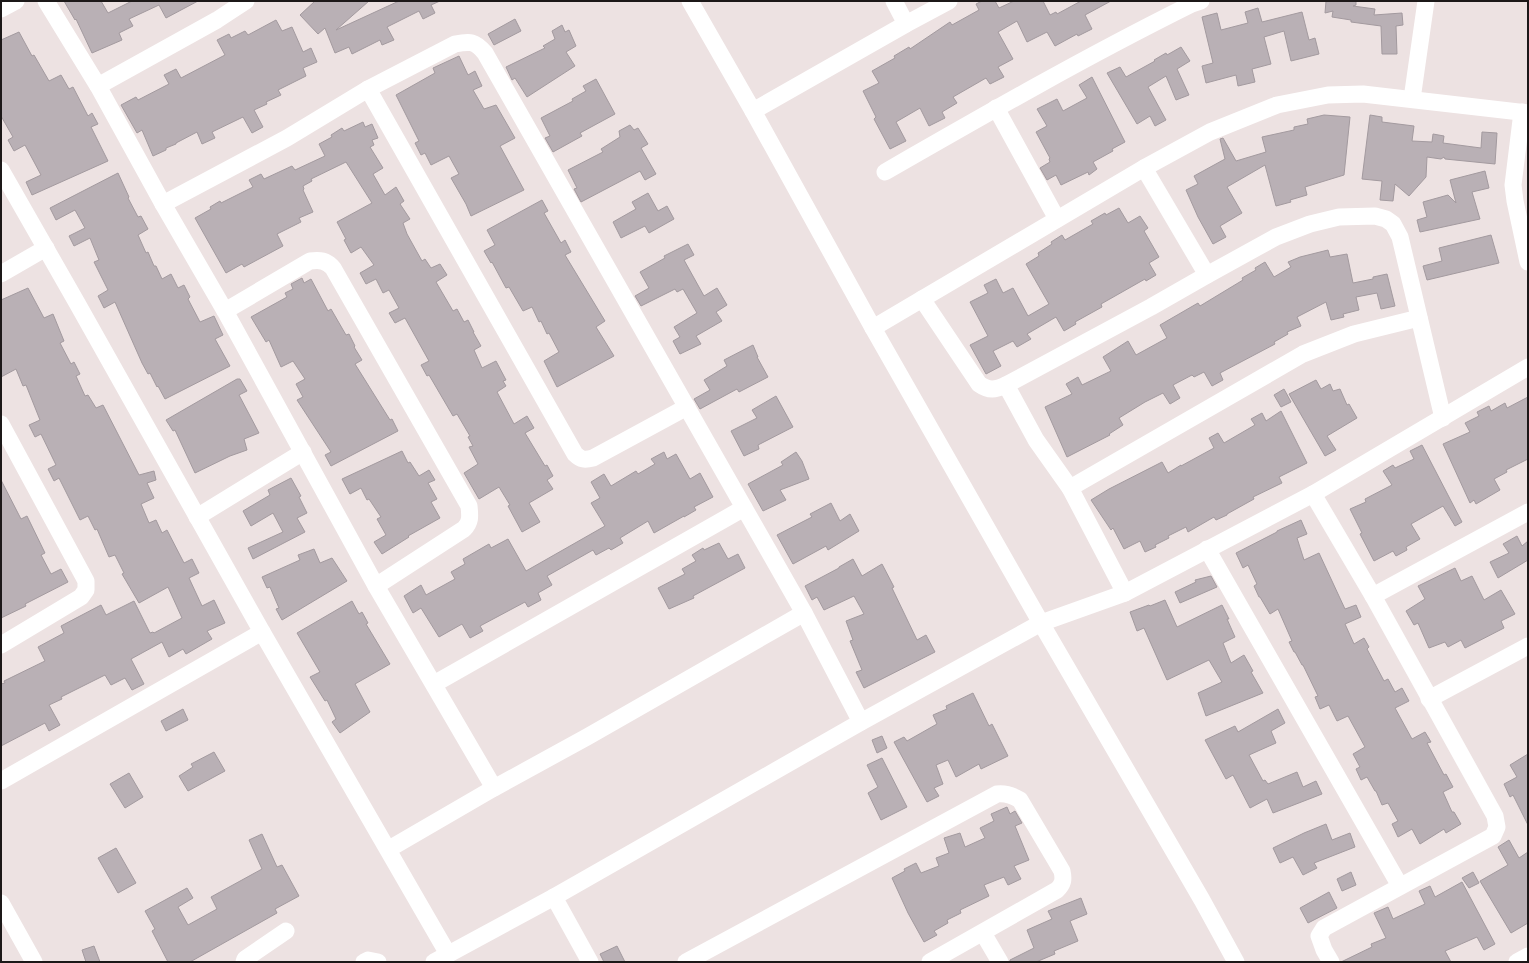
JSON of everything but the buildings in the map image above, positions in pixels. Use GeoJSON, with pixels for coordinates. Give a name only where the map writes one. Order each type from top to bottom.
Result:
{"type":"FeatureCollection","features":[{"type":"Feature","properties":{"kind":"street"},"geometry":{"type":"LineString","coordinates":[[1,9],[16,1]]}},
{"type":"Feature","properties":{"kind":"street"},"geometry":{"type":"LineString","coordinates":[[46,1],[98,86],[163,204],[225,311],[376,586],[494,788]]}},
{"type":"Feature","properties":{"kind":"street"},"geometry":{"type":"LineString","coordinates":[[98,86],[217,20],[246,1]]}},
{"type":"Feature","properties":{"kind":"street"},"geometry":{"type":"LineString","coordinates":[[690,1],[754,111],[873,328],[1236,962]]}},
{"type":"Feature","properties":{"kind":"street"},"geometry":{"type":"LineString","coordinates":[[894,1],[906,24]]}},
{"type":"Feature","properties":{"kind":"street"},"geometry":{"type":"LineString","coordinates":[[754,111],[949,1]]}},
{"type":"Feature","properties":{"kind":"street"},"geometry":{"type":"LineString","coordinates":[[1412,100],[1426,1]]}},
{"type":"Feature","properties":{"kind":"street"},"geometry":{"type":"LineString","coordinates":[[885,172],[996,108],[1134,32],[1194,2]]}},
{"type":"Feature","properties":{"kind":"street"},"geometry":{"type":"LineString","coordinates":[[163,204],[287,138],[368,89],[455,44],[467,41],[478,44],[486,53],[804,613],[861,722]]}},
{"type":"Feature","properties":{"kind":"street"},"geometry":{"type":"LineString","coordinates":[[368,89],[575,454],[580,459],[585,460],[593,458],[687,407]]}},
{"type":"Feature","properties":{"kind":"street"},"geometry":{"type":"LineString","coordinates":[[873,328],[1144,168],[1210,132],[1277,105],[1335,95],[1363,94],[1525,112],[1513,185],[1528,262]]}},
{"type":"Feature","properties":{"kind":"street"},"geometry":{"type":"LineString","coordinates":[[996,108],[1057,219]]}},
{"type":"Feature","properties":{"kind":"street"},"geometry":{"type":"LineString","coordinates":[[1144,168],[1207,275]]}},
{"type":"Feature","properties":{"kind":"street"},"geometry":{"type":"LineString","coordinates":[[1,170],[262,632],[388,849],[441,958],[554,897],[861,722],[1041,623],[1125,593],[1313,494],[1528,367]]}},
{"type":"Feature","properties":{"kind":"street"},"geometry":{"type":"LineString","coordinates":[[922,299],[979,384],[987,389],[993,390],[1006,386],[1276,237],[1310,224],[1339,218],[1375,216],[1386,219],[1393,224],[1400,237],[1443,418]]}},
{"type":"Feature","properties":{"kind":"street"},"geometry":{"type":"LineString","coordinates":[[1,274],[46,248]]}},
{"type":"Feature","properties":{"kind":"street"},"geometry":{"type":"LineString","coordinates":[[225,311],[310,261],[321,260],[328,262],[333,268],[469,506],[469,524],[464,530],[376,586]]}},
{"type":"Feature","properties":{"kind":"street"},"geometry":{"type":"LineString","coordinates":[[1070,488],[1303,354],[1354,334],[1419,318]]}},
{"type":"Feature","properties":{"kind":"street"},"geometry":{"type":"LineString","coordinates":[[1006,386],[1036,440],[1070,488],[1125,593]]}},
{"type":"Feature","properties":{"kind":"street"},"geometry":{"type":"LineString","coordinates":[[1,424],[86,581],[86,590],[81,597],[1,645]]}},
{"type":"Feature","properties":{"kind":"street"},"geometry":{"type":"LineString","coordinates":[[197,517],[303,452]]}},
{"type":"Feature","properties":{"kind":"street"},"geometry":{"type":"LineString","coordinates":[[1313,494],[1373,596],[1495,816],[1497,827],[1493,836],[1324,928],[1319,936],[1324,950],[1331,962]]}},
{"type":"Feature","properties":{"kind":"street"},"geometry":{"type":"LineString","coordinates":[[434,684],[744,508]]}},
{"type":"Feature","properties":{"kind":"street"},"geometry":{"type":"LineString","coordinates":[[1373,596],[1528,512]]}},
{"type":"Feature","properties":{"kind":"street"},"geometry":{"type":"LineString","coordinates":[[1207,549],[1400,886]]}},
{"type":"Feature","properties":{"kind":"street"},"geometry":{"type":"LineString","coordinates":[[388,849],[804,613]]}},
{"type":"Feature","properties":{"kind":"street"},"geometry":{"type":"LineString","coordinates":[[1,781],[262,632]]}},
{"type":"Feature","properties":{"kind":"street"},"geometry":{"type":"LineString","coordinates":[[1430,699],[1528,646]]}},
{"type":"Feature","properties":{"kind":"street"},"geometry":{"type":"LineString","coordinates":[[686,962],[997,794],[1012,795],[1020,800],[1062,871],[1064,878],[1062,886],[984,933],[930,962]]}},
{"type":"Feature","properties":{"kind":"street"},"geometry":{"type":"LineString","coordinates":[[554,897],[590,962]]}},
{"type":"Feature","properties":{"kind":"street"},"geometry":{"type":"LineString","coordinates":[[1,903],[34,962]]}},
{"type":"Feature","properties":{"kind":"street"},"geometry":{"type":"LineString","coordinates":[[244,962],[244,959],[286,930]]}},
{"type":"Feature","properties":{"kind":"street"},"geometry":{"type":"LineString","coordinates":[[984,933],[1000,962]]}},
{"type":"Feature","properties":{"kind":"street"},"geometry":{"type":"LineString","coordinates":[[1517,962],[1528,956]]}},
{"type":"Feature","properties":{"kind":"street"},"geometry":{"type":"LineString","coordinates":[[364,962],[368,960],[378,962]]}}]}
